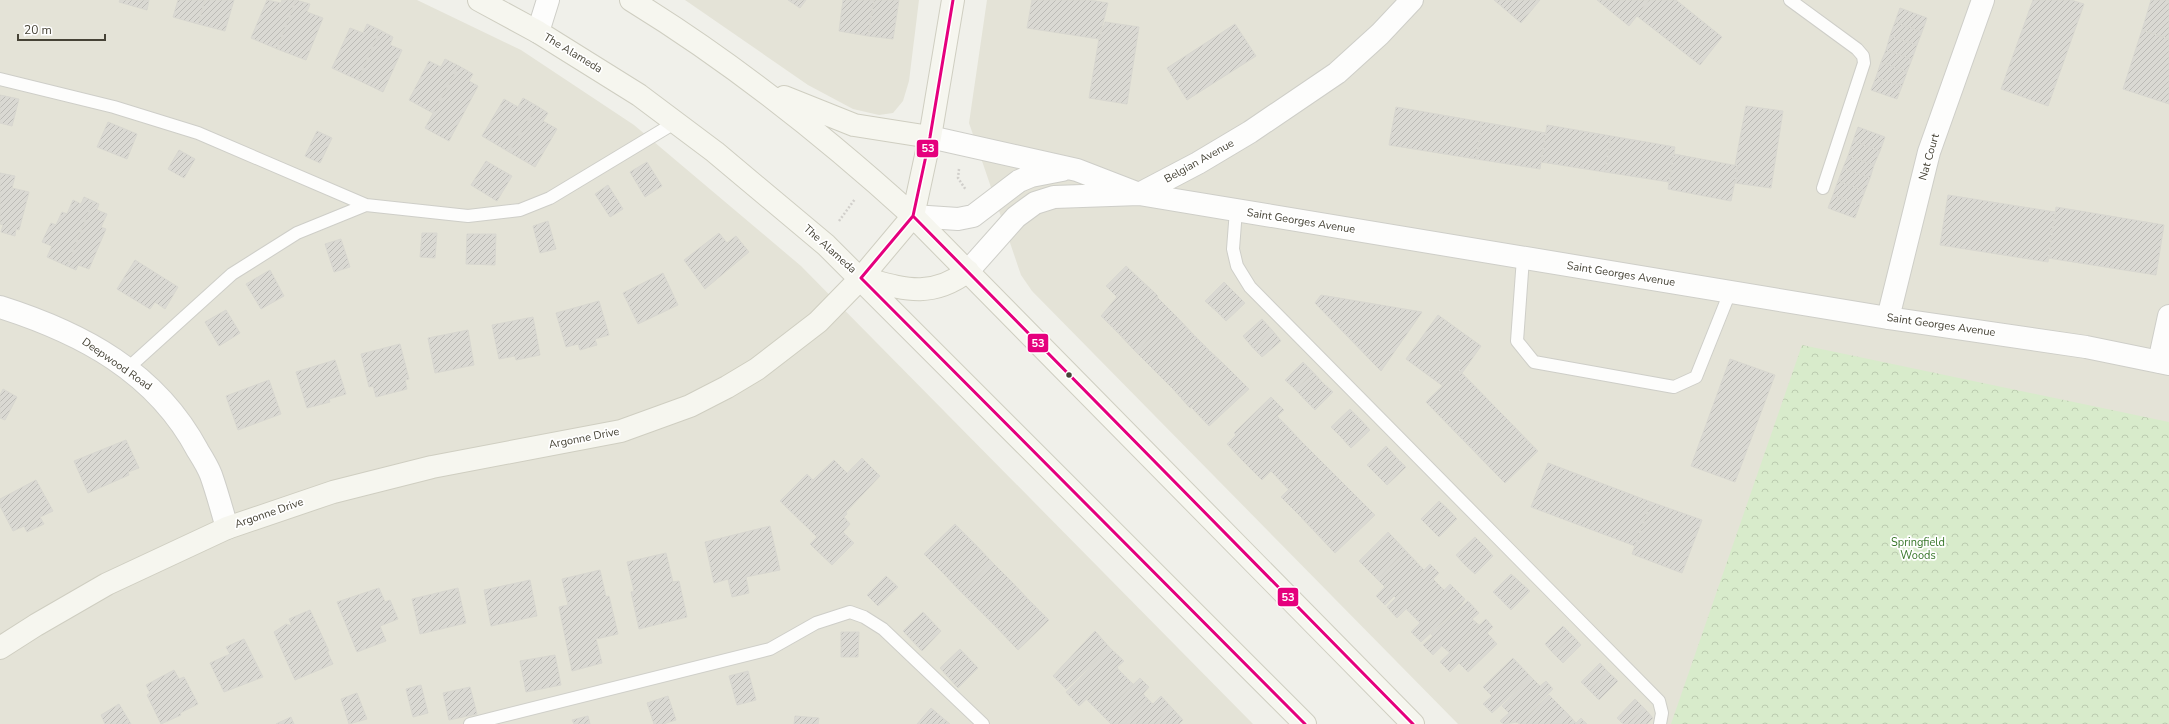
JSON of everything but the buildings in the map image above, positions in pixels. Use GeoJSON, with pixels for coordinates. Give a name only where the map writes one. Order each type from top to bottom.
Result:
{"type":"FeatureCollection","features":[{"type":"Feature","properties":{"kind":"main road","name":"The Alameda"},"geometry":{"type":"LineString","coordinates":[[479,0],[538,32],[597,67],[676,122],[774,200],[861,278],[1305,724]]}},
{"type":"Feature","properties":{"kind":"main road"},"geometry":{"type":"LineString","coordinates":[[631,0],[667,22],[754,84],[828,142],[913,216],[1413,724]]}},
{"type":"Feature","properties":{"kind":"main road","name":"Argonne Drive"},"geometry":{"type":"LineString","coordinates":[[0,648],[36,625],[107,584],[226,528],[280,508],[356,486],[432,467],[621,431],[654,421],[690,406],[727,387],[756,369],[818,322],[861,278],[913,216],[930,137],[952,0]]}},
{"type":"Feature","properties":{"kind":"main road"},"geometry":{"type":"LineString","coordinates":[[754,84],[854,126],[930,137]]}},
{"type":"Feature","properties":{"kind":"main road"},"geometry":{"type":"LineString","coordinates":[[861,278],[904,290],[927,290],[940,287],[956,280],[968,271]]}},
{"type":"Feature","properties":{"kind":"street"},"geometry":{"type":"LineString","coordinates":[[538,32],[548,0]]}},
{"type":"Feature","properties":{"kind":"street","name":"Belgian Avenue"},"geometry":{"type":"LineString","coordinates":[[968,271],[1016,216],[1035,202],[1054,196],[1139,194],[1198,163],[1250,132],[1331,78],[1380,34],[1412,0]]}},
{"type":"Feature","properties":{"kind":"street","name":"Nat Court"},"geometry":{"type":"LineString","coordinates":[[1888,318],[1928,152],[1983,0]]}},
{"type":"Feature","properties":{"kind":"street","name":"Saint Georges Avenue"},"geometry":{"type":"LineString","coordinates":[[930,137],[1077,170],[1139,194],[1888,318],[2086,347],[2164,363]]}},
{"type":"Feature","properties":{"kind":"street","name":"Saint Georges Avenue"},"geometry":{"type":"LineString","coordinates":[[913,216],[958,219],[973,216],[1020,181],[1031,176],[1058,170],[1077,170]]}},
{"type":"Feature","properties":{"kind":"street","name":"Deepwood Road"},"geometry":{"type":"LineString","coordinates":[[0,307],[33,317],[82,339],[127,369],[156,392],[186,428],[211,474],[226,528]]}},
{"type":"Feature","properties":{"kind":"street"},"geometry":{"type":"LineString","coordinates":[[2164,363],[2169,316]]}},
{"type":"Feature","properties":{"kind":"lane"},"geometry":{"type":"LineString","coordinates":[[1790,0],[1857,49],[1863,56],[1864,63],[1823,188]]}},
{"type":"Feature","properties":{"kind":"lane"},"geometry":{"type":"LineString","coordinates":[[0,79],[114,107],[198,133],[366,205],[468,216],[520,210],[550,198],[676,122]]}},
{"type":"Feature","properties":{"kind":"lane"},"geometry":{"type":"LineString","coordinates":[[127,369],[232,274],[297,233],[366,205]]}},
{"type":"Feature","properties":{"kind":"lane"},"geometry":{"type":"LineString","coordinates":[[1236,210],[1233,249],[1237,266],[1250,286],[1659,701],[1662,713],[1660,724]]}},
{"type":"Feature","properties":{"kind":"lane"},"geometry":{"type":"LineString","coordinates":[[1523,258],[1517,341],[1534,362],[1674,387],[1696,377],[1730,292]]}},
{"type":"Feature","properties":{"kind":"lane"},"geometry":{"type":"LineString","coordinates":[[470,724],[770,649],[816,623],[850,612],[864,617],[884,629],[983,724]]}},
{"type":"Feature","properties":{"kind":"path"},"geometry":{"type":"LineString","coordinates":[[960,163],[958,178],[969,194]]}},
{"type":"Feature","properties":{"kind":"path"},"geometry":{"type":"LineString","coordinates":[[838,222],[859,194]]}},
{"type":"Feature","properties":{"kind":"shaded area"},"geometry":{"type":"Polygon","coordinates":[[[0,0],[417,0],[521,50],[634,125],[801,266],[1253,724],[0,724],[0,0]]]}},
{"type":"Feature","properties":{"kind":"shaded area"},"geometry":{"type":"Polygon","coordinates":[[[685,0],[919,0],[909,81],[903,101],[893,113],[879,115],[853,109],[808,85],[685,0]]]}},
{"type":"Feature","properties":{"kind":"shaded area"},"geometry":{"type":"Polygon","coordinates":[[[987,0],[2169,0],[2169,724],[1458,724],[1032,291],[1021,275],[969,123],[987,0]]]}},
{"type":"Feature","properties":{"kind":"green space","name":"Springfield Woods"},"geometry":{"type":"Polygon","coordinates":[[[1802,345],[2169,422],[2169,724],[1671,724],[1802,345]]]}},
{"type":"Feature","properties":{"kind":"transit line","name":"53"},"geometry":{"type":"LineString","coordinates":[[861,278],[913,216],[930,137],[953,0]]}},
{"type":"Feature","properties":{"kind":"transit line","name":"53"},"geometry":{"type":"LineString","coordinates":[[913,216],[1413,724]]}},
{"type":"Feature","properties":{"kind":"transit line","name":"53"},"geometry":{"type":"LineString","coordinates":[[861,278],[1305,724]]}}]}
